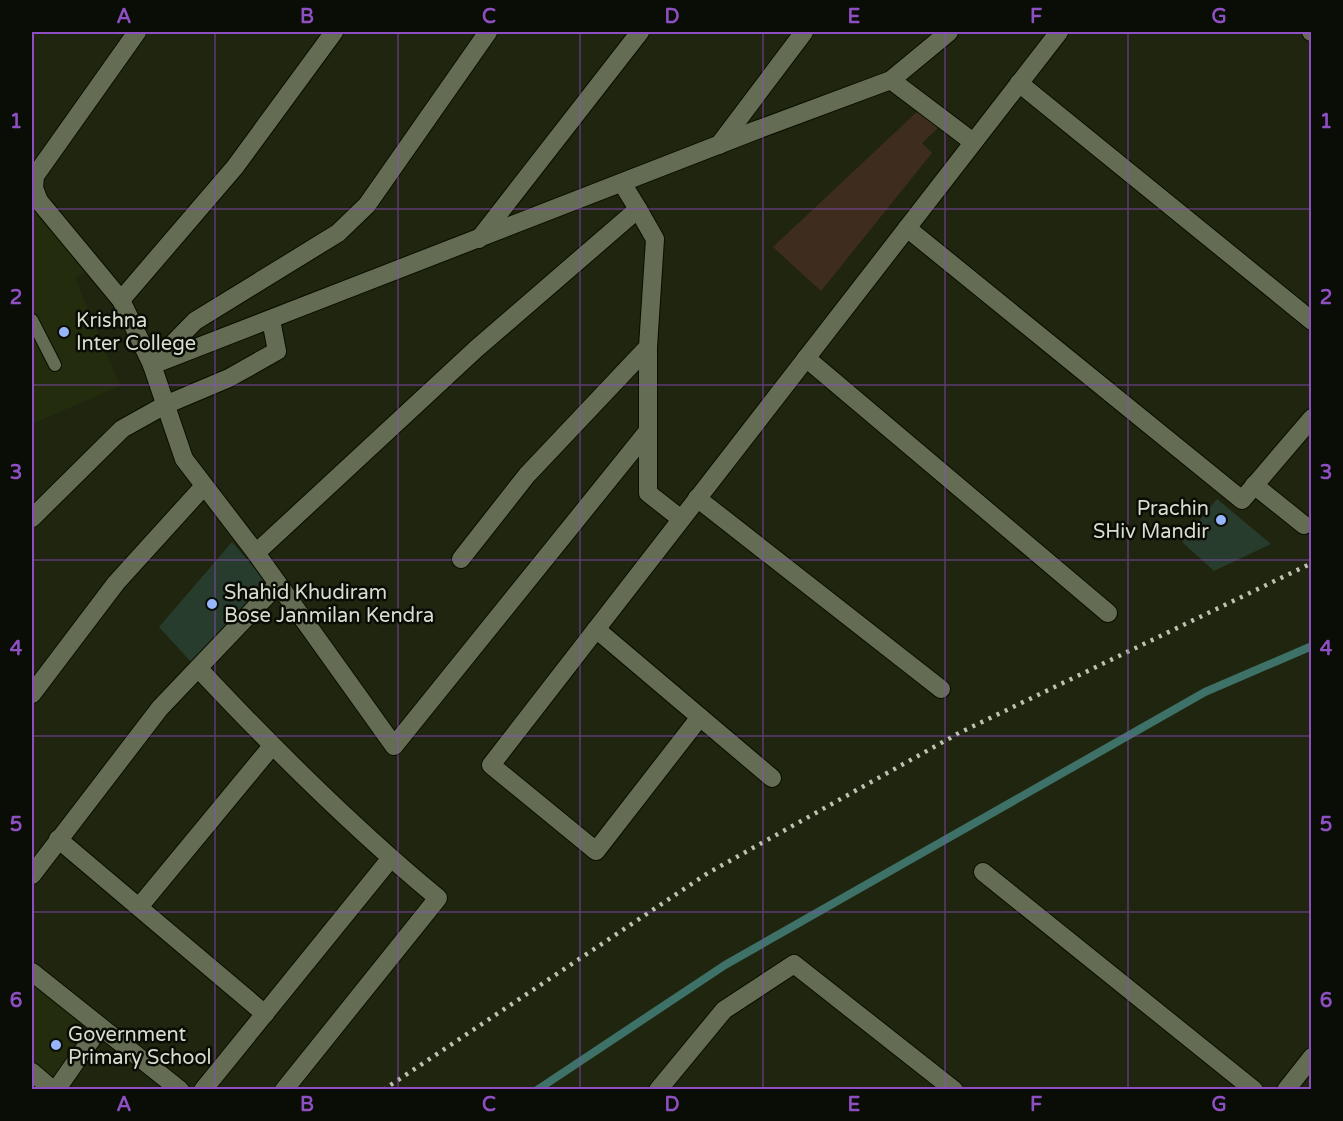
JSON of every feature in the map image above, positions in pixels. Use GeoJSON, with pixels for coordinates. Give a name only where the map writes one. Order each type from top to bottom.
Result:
{"type":"FeatureCollection","features":[{"type":"Feature","properties":{"kind":"street"},"geometry":{"type":"LineString","coordinates":[[137,32],[33,178],[34,188],[39,201],[121,300],[152,366],[184,459],[256,553],[394,746],[648,431]]}},
{"type":"Feature","properties":{"kind":"street"},"geometry":{"type":"LineString","coordinates":[[121,300],[235,166],[334,32]]}},
{"type":"Feature","properties":{"kind":"street"},"geometry":{"type":"LineString","coordinates":[[152,366],[195,321],[338,233],[367,205],[488,32]]}},
{"type":"Feature","properties":{"kind":"street"},"geometry":{"type":"LineString","coordinates":[[480,239],[640,32]]}},
{"type":"Feature","properties":{"kind":"street"},"geometry":{"type":"LineString","coordinates":[[719,145],[804,32]]}},
{"type":"Feature","properties":{"kind":"street"},"geometry":{"type":"LineString","coordinates":[[152,366],[891,80],[949,32]]}},
{"type":"Feature","properties":{"kind":"street"},"geometry":{"type":"LineString","coordinates":[[700,717],[596,852],[491,765],[1059,32]]}},
{"type":"Feature","properties":{"kind":"street"},"geometry":{"type":"LineString","coordinates":[[891,80],[974,142]]}},
{"type":"Feature","properties":{"kind":"street"},"geometry":{"type":"LineString","coordinates":[[1019,84],[1311,321]]}},
{"type":"Feature","properties":{"kind":"street"},"geometry":{"type":"LineString","coordinates":[[622,183],[655,239],[648,347],[648,493],[681,519]]}},
{"type":"Feature","properties":{"kind":"street"},"geometry":{"type":"LineString","coordinates":[[256,553],[476,349],[638,210]]}},
{"type":"Feature","properties":{"kind":"street"},"geometry":{"type":"LineString","coordinates":[[907,228],[1242,500],[1311,418]]}},
{"type":"Feature","properties":{"kind":"street"},"geometry":{"type":"LineString","coordinates":[[32,518],[123,429],[165,405],[229,378],[277,351],[271,320]]}},
{"type":"Feature","properties":{"kind":"street"},"geometry":{"type":"LineString","coordinates":[[461,559],[526,475],[648,347]]}},
{"type":"Feature","properties":{"kind":"street"},"geometry":{"type":"LineString","coordinates":[[806,358],[1108,613]]}},
{"type":"Feature","properties":{"kind":"street"},"geometry":{"type":"LineString","coordinates":[[1254,485],[1304,525]]}},
{"type":"Feature","properties":{"kind":"street"},"geometry":{"type":"LineString","coordinates":[[32,694],[116,583],[204,486]]}},
{"type":"Feature","properties":{"kind":"street"},"geometry":{"type":"LineString","coordinates":[[698,498],[941,689]]}},
{"type":"Feature","properties":{"kind":"street"},"geometry":{"type":"LineString","coordinates":[[32,875],[160,708],[278,584]]}},
{"type":"Feature","properties":{"kind":"street"},"geometry":{"type":"LineString","coordinates":[[596,629],[772,778]]}},
{"type":"Feature","properties":{"kind":"street"},"geometry":{"type":"LineString","coordinates":[[198,668],[272,746],[391,858],[438,897],[284,1089]]}},
{"type":"Feature","properties":{"kind":"street"},"geometry":{"type":"LineString","coordinates":[[139,907],[272,746]]}},
{"type":"Feature","properties":{"kind":"street"},"geometry":{"type":"LineString","coordinates":[[58,839],[265,1014]]}},
{"type":"Feature","properties":{"kind":"street"},"geometry":{"type":"LineString","coordinates":[[203,1089],[391,858]]}},
{"type":"Feature","properties":{"kind":"street"},"geometry":{"type":"LineString","coordinates":[[983,872],[1254,1089]]}},
{"type":"Feature","properties":{"kind":"street"},"geometry":{"type":"LineString","coordinates":[[667,1086],[724,1010],[794,964],[954,1089]]}},
{"type":"Feature","properties":{"kind":"street"},"geometry":{"type":"LineString","coordinates":[[32,972],[180,1089]]}},
{"type":"Feature","properties":{"kind":"street"},"geometry":{"type":"LineString","coordinates":[[32,1072],[54,1089],[100,1027]]}},
{"type":"Feature","properties":{"kind":"street"},"geometry":{"type":"LineString","coordinates":[[1286,1089],[1311,1057]]}},
{"type":"Feature","properties":{"kind":"lane"},"geometry":{"type":"LineString","coordinates":[[32,320],[55,365]]}},
{"type":"Feature","properties":{"kind":"shaded area"},"geometry":{"type":"Polygon","coordinates":[[[920,109],[939,127],[922,143],[932,153],[821,291],[773,247],[920,109]]]}},
{"type":"Feature","properties":{"kind":"shaded area","name":"Krishna Inter College"},"geometry":{"type":"Polygon","coordinates":[[[32,204],[89,270],[75,278],[120,386],[32,424],[32,204]]]}},
{"type":"Feature","properties":{"kind":"shaded area","name":"Government Primary School"},"geometry":{"type":"Polygon","coordinates":[[[32,984],[91,1030],[54,1078],[32,1061],[32,984]]]}},
{"type":"Feature","properties":{"kind":"building","name":"Prachin SHiv Mandir"},"geometry":{"type":"Polygon","coordinates":[[[1217,499],[1271,544],[1214,571],[1182,542],[1217,499]]]}},
{"type":"Feature","properties":{"kind":"building","name":"Shahid Khudiram Bose Janmilan Kendra"},"geometry":{"type":"Polygon","coordinates":[[[232,542],[266,581],[192,663],[159,627],[232,542]]]}},
{"type":"Feature","properties":{"kind":"waterway"},"geometry":{"type":"LineString","coordinates":[[537,1090],[725,965],[1205,692],[1312,646]]}},
{"type":"Feature","properties":{"kind":"railway"},"geometry":{"type":"LineString","coordinates":[[383,1090],[708,873],[959,733],[1312,563]]}},
{"type":"Feature","properties":{"kind":"place","name":"Krishna Inter College"},"geometry":{"type":"Point","coordinates":[64,332]}},
{"type":"Feature","properties":{"kind":"place","name":"Prachin SHiv Mandir"},"geometry":{"type":"Point","coordinates":[1221,520]}},
{"type":"Feature","properties":{"kind":"place","name":"Shahid Khudiram Bose Janmilan Kendra"},"geometry":{"type":"Point","coordinates":[212,604]}},
{"type":"Feature","properties":{"kind":"place","name":"Government Primary School"},"geometry":{"type":"Point","coordinates":[56,1045]}}]}
